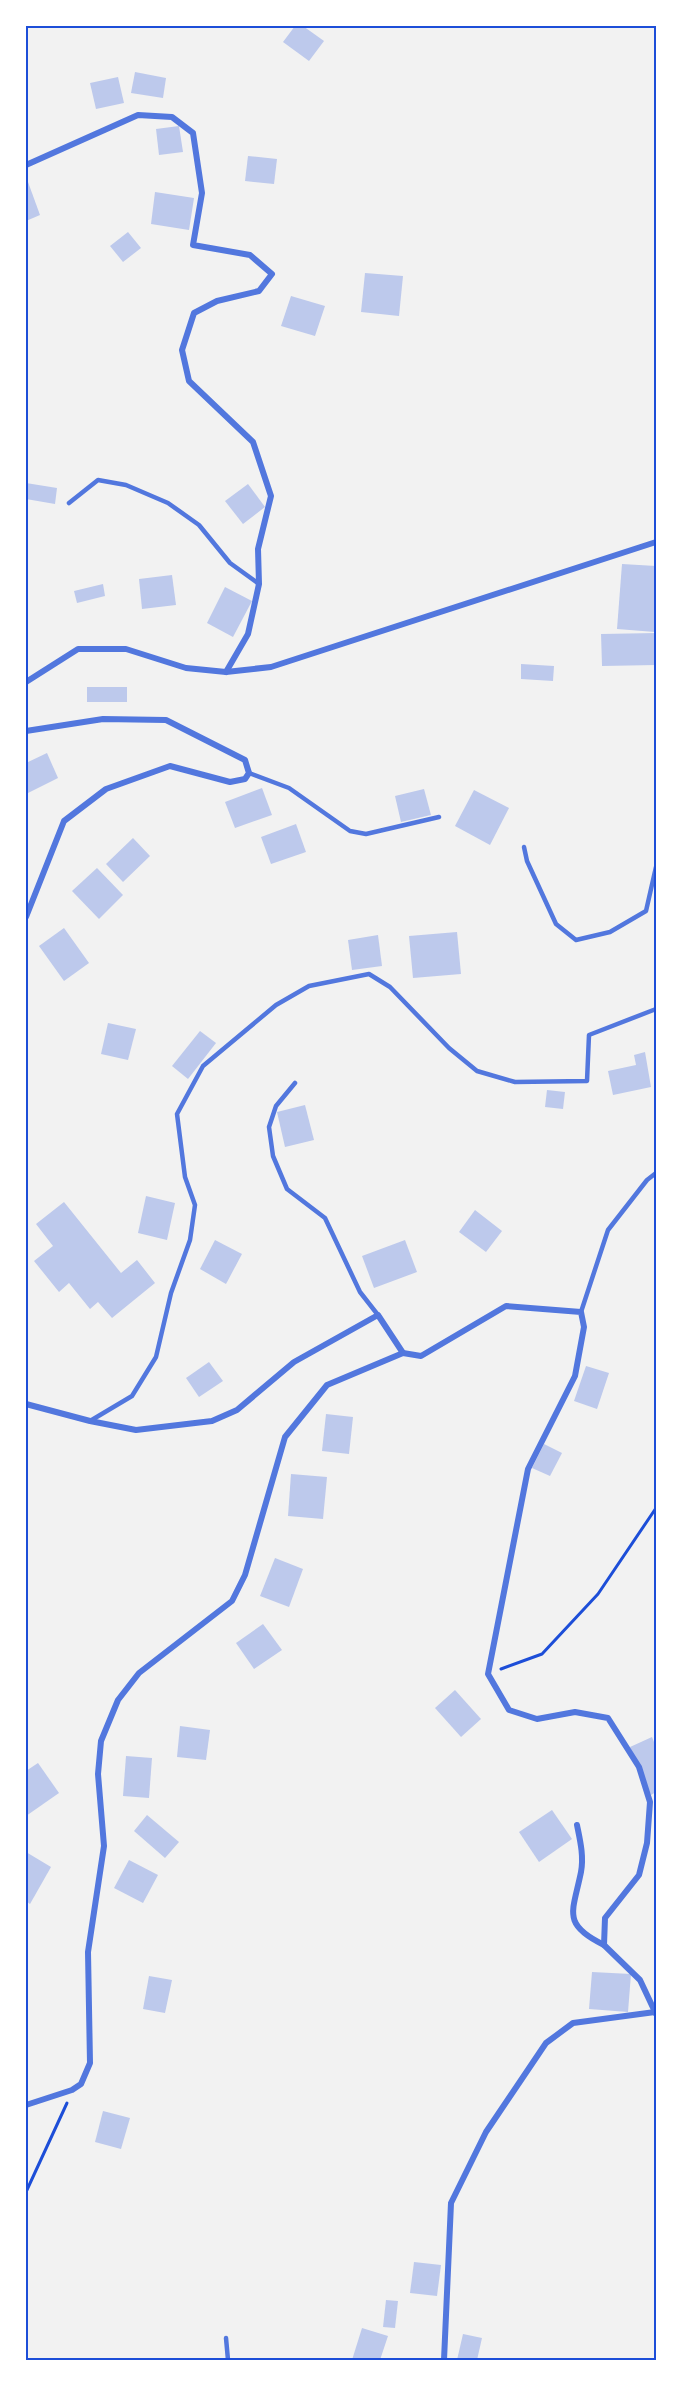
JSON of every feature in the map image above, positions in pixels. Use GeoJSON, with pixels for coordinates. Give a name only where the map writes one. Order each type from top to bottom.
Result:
{"type":"FeatureCollection","features":[{"type":"Feature","properties":{"kind":"street"},"geometry":{"type":"LineString","coordinates":[[26,165],[138,115],[172,117],[193,133],[202,194],[193,245],[250,255],[272,274],[259,291],[217,301],[194,313],[182,350],[189,381],[253,442],[271,496],[258,549],[259,584],[248,634],[226,672]]}},
{"type":"Feature","properties":{"kind":"street"},"geometry":{"type":"LineString","coordinates":[[26,682],[78,650],[126,649],[186,668],[226,672],[271,667],[657,542]]}},
{"type":"Feature","properties":{"kind":"street"},"geometry":{"type":"LineString","coordinates":[[26,731],[103,719],[166,720],[245,760],[249,773],[245,779],[231,782],[170,766],[106,789],[63,821],[26,917]]}},
{"type":"Feature","properties":{"kind":"street"},"geometry":{"type":"LineString","coordinates":[[26,2105],[72,2090],[81,2084],[90,2063],[88,1952],[104,1846],[98,1774],[101,1741],[118,1700],[139,1673],[232,1601],[245,1575],[285,1437],[327,1385],[403,1353],[421,1356],[506,1306],[581,1312],[584,1327],[575,1376],[528,1469],[488,1674],[509,1710],[537,1719],[575,1712],[608,1718],[639,1767],[650,1802],[647,1842],[639,1875],[605,1918],[604,1945]]}},
{"type":"Feature","properties":{"kind":"street"},"geometry":{"type":"LineString","coordinates":[[26,1404],[90,1422],[136,1430],[212,1421],[237,1410],[294,1362],[378,1315],[403,1353]]}},
{"type":"Feature","properties":{"kind":"street"},"geometry":{"type":"LineString","coordinates":[[444,2361],[451,2203],[486,2132],[546,2043],[573,2023],[656,2013],[640,1980],[604,1945],[584,1935],[574,1924],[571,1908],[582,1856],[578,1825]]}},
{"type":"Feature","properties":{"kind":"lane"},"geometry":{"type":"LineString","coordinates":[[69,503],[98,480],[126,485],[168,503],[199,525],[230,563],[259,584]]}},
{"type":"Feature","properties":{"kind":"lane"},"geometry":{"type":"LineString","coordinates":[[249,773],[289,788],[350,831],[366,834],[439,817]]}},
{"type":"Feature","properties":{"kind":"lane"},"geometry":{"type":"LineString","coordinates":[[524,848],[527,861],[556,924],[576,940],[610,932],[646,911],[657,867]]}},
{"type":"Feature","properties":{"kind":"lane"},"geometry":{"type":"LineString","coordinates":[[90,1422],[132,1396],[156,1357],[171,1293],[190,1240],[195,1205],[185,1177],[177,1114],[203,1066],[276,1005],[309,986],[369,974],[390,987],[449,1048],[477,1071],[515,1082],[587,1081],[589,1035],[657,1009]]}},
{"type":"Feature","properties":{"kind":"lane"},"geometry":{"type":"LineString","coordinates":[[295,1083],[276,1106],[272,1116],[269,1127],[273,1156],[287,1189],[325,1218],[360,1292],[378,1315]]}},
{"type":"Feature","properties":{"kind":"lane"},"geometry":{"type":"LineString","coordinates":[[581,1312],[608,1230],[647,1180],[657,1173]]}},
{"type":"Feature","properties":{"kind":"lane"},"geometry":{"type":"LineString","coordinates":[[226,2338],[228,2361]]}},
{"type":"Feature","properties":{"kind":"path"},"geometry":{"type":"LineString","coordinates":[[488,1674],[542,1654],[598,1594],[656,1508]]}},
{"type":"Feature","properties":{"kind":"path"},"geometry":{"type":"LineString","coordinates":[[26,2192],[72,2090]]}},
{"type":"Feature","properties":{"kind":"building"},"geometry":{"type":"Polygon","coordinates":[[[295,26],[303,26],[324,41],[309,61],[283,42],[295,26]]]}},
{"type":"Feature","properties":{"kind":"building"},"geometry":{"type":"Polygon","coordinates":[[[135,72],[166,78],[163,98],[131,93],[135,72]]]}},
{"type":"Feature","properties":{"kind":"building"},"geometry":{"type":"Polygon","coordinates":[[[118,77],[124,103],[96,109],[90,83],[118,77]]]}},
{"type":"Feature","properties":{"kind":"building"},"geometry":{"type":"Polygon","coordinates":[[[179,126],[183,152],[159,155],[156,129],[179,126]]]}},
{"type":"Feature","properties":{"kind":"building"},"geometry":{"type":"Polygon","coordinates":[[[248,156],[277,159],[274,184],[245,181],[248,156]]]}},
{"type":"Feature","properties":{"kind":"building"},"geometry":{"type":"Polygon","coordinates":[[[28,182],[40,215],[26,221],[26,183],[28,182]]]}},
{"type":"Feature","properties":{"kind":"building"},"geometry":{"type":"Polygon","coordinates":[[[155,192],[194,198],[189,230],[151,224],[155,192]]]}},
{"type":"Feature","properties":{"kind":"building"},"geometry":{"type":"Polygon","coordinates":[[[128,232],[141,248],[123,262],[110,246],[128,232]]]}},
{"type":"Feature","properties":{"kind":"building"},"geometry":{"type":"Polygon","coordinates":[[[365,273],[403,276],[399,316],[361,312],[365,273]]]}},
{"type":"Feature","properties":{"kind":"building"},"geometry":{"type":"Polygon","coordinates":[[[291,296],[325,306],[315,336],[281,326],[291,296]]]}},
{"type":"Feature","properties":{"kind":"building"},"geometry":{"type":"Polygon","coordinates":[[[26,483],[57,488],[55,504],[26,499],[26,483]]]}},
{"type":"Feature","properties":{"kind":"building"},"geometry":{"type":"Polygon","coordinates":[[[248,484],[265,507],[243,524],[225,501],[248,484]]]}},
{"type":"Feature","properties":{"kind":"building"},"geometry":{"type":"Polygon","coordinates":[[[622,564],[656,566],[655,632],[617,629],[622,564]]]}},
{"type":"Feature","properties":{"kind":"building"},"geometry":{"type":"Polygon","coordinates":[[[172,575],[176,605],[142,609],[139,579],[172,575]]]}},
{"type":"Feature","properties":{"kind":"building"},"geometry":{"type":"Polygon","coordinates":[[[103,584],[105,596],[77,603],[74,591],[103,584]]]}},
{"type":"Feature","properties":{"kind":"building"},"geometry":{"type":"Polygon","coordinates":[[[225,587],[252,601],[233,637],[207,623],[225,587]]]}},
{"type":"Feature","properties":{"kind":"building"},"geometry":{"type":"Polygon","coordinates":[[[656,633],[656,665],[602,666],[601,634],[656,633]]]}},
{"type":"Feature","properties":{"kind":"building"},"geometry":{"type":"Polygon","coordinates":[[[521,664],[554,666],[553,681],[521,679],[521,664]]]}},
{"type":"Feature","properties":{"kind":"building"},"geometry":{"type":"Polygon","coordinates":[[[87,687],[127,687],[127,702],[87,702],[87,687]]]}},
{"type":"Feature","properties":{"kind":"building"},"geometry":{"type":"Polygon","coordinates":[[[47,753],[58,778],[26,794],[26,763],[47,753]]]}},
{"type":"Feature","properties":{"kind":"building"},"geometry":{"type":"Polygon","coordinates":[[[262,788],[272,815],[235,828],[225,802],[262,788]]]}},
{"type":"Feature","properties":{"kind":"building"},"geometry":{"type":"Polygon","coordinates":[[[424,789],[431,815],[401,822],[395,796],[424,789]]]}},
{"type":"Feature","properties":{"kind":"building"},"geometry":{"type":"Polygon","coordinates":[[[474,790],[509,808],[490,845],[455,826],[474,790]]]}},
{"type":"Feature","properties":{"kind":"building"},"geometry":{"type":"Polygon","coordinates":[[[296,824],[306,852],[271,864],[261,837],[296,824]]]}},
{"type":"Feature","properties":{"kind":"building"},"geometry":{"type":"Polygon","coordinates":[[[133,838],[150,856],[123,882],[106,864],[133,838]]]}},
{"type":"Feature","properties":{"kind":"building"},"geometry":{"type":"Polygon","coordinates":[[[97,868],[123,895],[99,919],[72,891],[97,868]]]}},
{"type":"Feature","properties":{"kind":"building"},"geometry":{"type":"Polygon","coordinates":[[[64,928],[89,963],[64,981],[39,946],[64,928]]]}},
{"type":"Feature","properties":{"kind":"building"},"geometry":{"type":"Polygon","coordinates":[[[457,932],[461,974],[413,978],[409,936],[457,932]]]}},
{"type":"Feature","properties":{"kind":"building"},"geometry":{"type":"Polygon","coordinates":[[[378,935],[382,966],[352,970],[348,940],[378,935]]]}},
{"type":"Feature","properties":{"kind":"building"},"geometry":{"type":"Polygon","coordinates":[[[108,1023],[136,1029],[128,1060],[101,1054],[108,1023]]]}},
{"type":"Feature","properties":{"kind":"building"},"geometry":{"type":"Polygon","coordinates":[[[200,1031],[216,1043],[188,1079],[172,1066],[200,1031]]]}},
{"type":"Feature","properties":{"kind":"building"},"geometry":{"type":"Polygon","coordinates":[[[645,1052],[651,1087],[613,1095],[608,1071],[636,1065],[634,1055],[645,1052]]]}},
{"type":"Feature","properties":{"kind":"building"},"geometry":{"type":"Polygon","coordinates":[[[547,1090],[565,1092],[563,1109],[545,1107],[547,1090]]]}},
{"type":"Feature","properties":{"kind":"building"},"geometry":{"type":"Polygon","coordinates":[[[305,1105],[314,1140],[285,1147],[277,1112],[305,1105]]]}},
{"type":"Feature","properties":{"kind":"building"},"geometry":{"type":"Polygon","coordinates":[[[146,1196],[175,1203],[167,1240],[138,1233],[146,1196]]]}},
{"type":"Feature","properties":{"kind":"building"},"geometry":{"type":"Polygon","coordinates":[[[64,1202],[121,1273],[137,1260],[155,1283],[112,1318],[98,1302],[90,1309],[69,1283],[59,1292],[34,1261],[53,1246],[36,1224],[64,1202]]]}},
{"type":"Feature","properties":{"kind":"building"},"geometry":{"type":"Polygon","coordinates":[[[475,1210],[502,1231],[486,1252],[459,1232],[475,1210]]]}},
{"type":"Feature","properties":{"kind":"building"},"geometry":{"type":"Polygon","coordinates":[[[215,1240],[242,1254],[226,1284],[200,1269],[215,1240]]]}},
{"type":"Feature","properties":{"kind":"building"},"geometry":{"type":"Polygon","coordinates":[[[405,1240],[417,1272],[374,1288],[362,1256],[405,1240]]]}},
{"type":"Feature","properties":{"kind":"building"},"geometry":{"type":"Polygon","coordinates":[[[209,1362],[223,1381],[199,1397],[186,1378],[209,1362]]]}},
{"type":"Feature","properties":{"kind":"building"},"geometry":{"type":"Polygon","coordinates":[[[586,1366],[609,1373],[597,1409],[574,1401],[586,1366]]]}},
{"type":"Feature","properties":{"kind":"building"},"geometry":{"type":"Polygon","coordinates":[[[326,1414],[353,1417],[349,1454],[322,1451],[326,1414]]]}},
{"type":"Feature","properties":{"kind":"building"},"geometry":{"type":"Polygon","coordinates":[[[544,1444],[562,1453],[550,1476],[532,1468],[544,1444]]]}},
{"type":"Feature","properties":{"kind":"building"},"geometry":{"type":"Polygon","coordinates":[[[291,1474],[327,1477],[323,1519],[288,1516],[291,1474]]]}},
{"type":"Feature","properties":{"kind":"building"},"geometry":{"type":"Polygon","coordinates":[[[275,1558],[303,1569],[289,1607],[260,1596],[275,1558]]]}},
{"type":"Feature","properties":{"kind":"building"},"geometry":{"type":"Polygon","coordinates":[[[263,1624],[282,1650],[254,1669],[236,1643],[263,1624]]]}},
{"type":"Feature","properties":{"kind":"building"},"geometry":{"type":"Polygon","coordinates":[[[455,1690],[481,1719],[461,1737],[435,1708],[455,1690]]]}},
{"type":"Feature","properties":{"kind":"building"},"geometry":{"type":"Polygon","coordinates":[[[180,1726],[210,1730],[206,1760],[177,1757],[180,1726]]]}},
{"type":"Feature","properties":{"kind":"building"},"geometry":{"type":"Polygon","coordinates":[[[652,1737],[656,1747],[656,1792],[651,1795],[630,1747],[652,1737]]]}},
{"type":"Feature","properties":{"kind":"building"},"geometry":{"type":"Polygon","coordinates":[[[126,1756],[152,1758],[149,1798],[123,1796],[126,1756]]]}},
{"type":"Feature","properties":{"kind":"building"},"geometry":{"type":"Polygon","coordinates":[[[38,1763],[59,1793],[26,1816],[26,1771],[38,1763]]]}},
{"type":"Feature","properties":{"kind":"building"},"geometry":{"type":"Polygon","coordinates":[[[552,1810],[572,1839],[539,1862],[519,1832],[552,1810]]]}},
{"type":"Feature","properties":{"kind":"building"},"geometry":{"type":"Polygon","coordinates":[[[147,1815],[179,1842],[165,1858],[134,1831],[147,1815]]]}},
{"type":"Feature","properties":{"kind":"building"},"geometry":{"type":"Polygon","coordinates":[[[26,1852],[51,1867],[30,1904],[26,1901],[26,1852]]]}},
{"type":"Feature","properties":{"kind":"building"},"geometry":{"type":"Polygon","coordinates":[[[129,1860],[158,1875],[143,1903],[114,1888],[129,1860]]]}},
{"type":"Feature","properties":{"kind":"building"},"geometry":{"type":"Polygon","coordinates":[[[592,1972],[631,1974],[628,2012],[589,2009],[592,1972]]]}},
{"type":"Feature","properties":{"kind":"building"},"geometry":{"type":"Polygon","coordinates":[[[149,1976],[172,1980],[165,2013],[143,2009],[149,1976]]]}},
{"type":"Feature","properties":{"kind":"building"},"geometry":{"type":"Polygon","coordinates":[[[103,2111],[130,2118],[121,2149],[95,2142],[103,2111]]]}},
{"type":"Feature","properties":{"kind":"building"},"geometry":{"type":"Polygon","coordinates":[[[414,2262],[441,2265],[437,2296],[410,2293],[414,2262]]]}},
{"type":"Feature","properties":{"kind":"building"},"geometry":{"type":"Polygon","coordinates":[[[386,2300],[398,2301],[395,2328],[383,2327],[386,2300]]]}},
{"type":"Feature","properties":{"kind":"building"},"geometry":{"type":"Polygon","coordinates":[[[362,2328],[388,2336],[380,2360],[352,2360],[362,2328]]]}},
{"type":"Feature","properties":{"kind":"building"},"geometry":{"type":"Polygon","coordinates":[[[463,2334],[482,2338],[477,2360],[457,2360],[463,2334]]]}}]}
